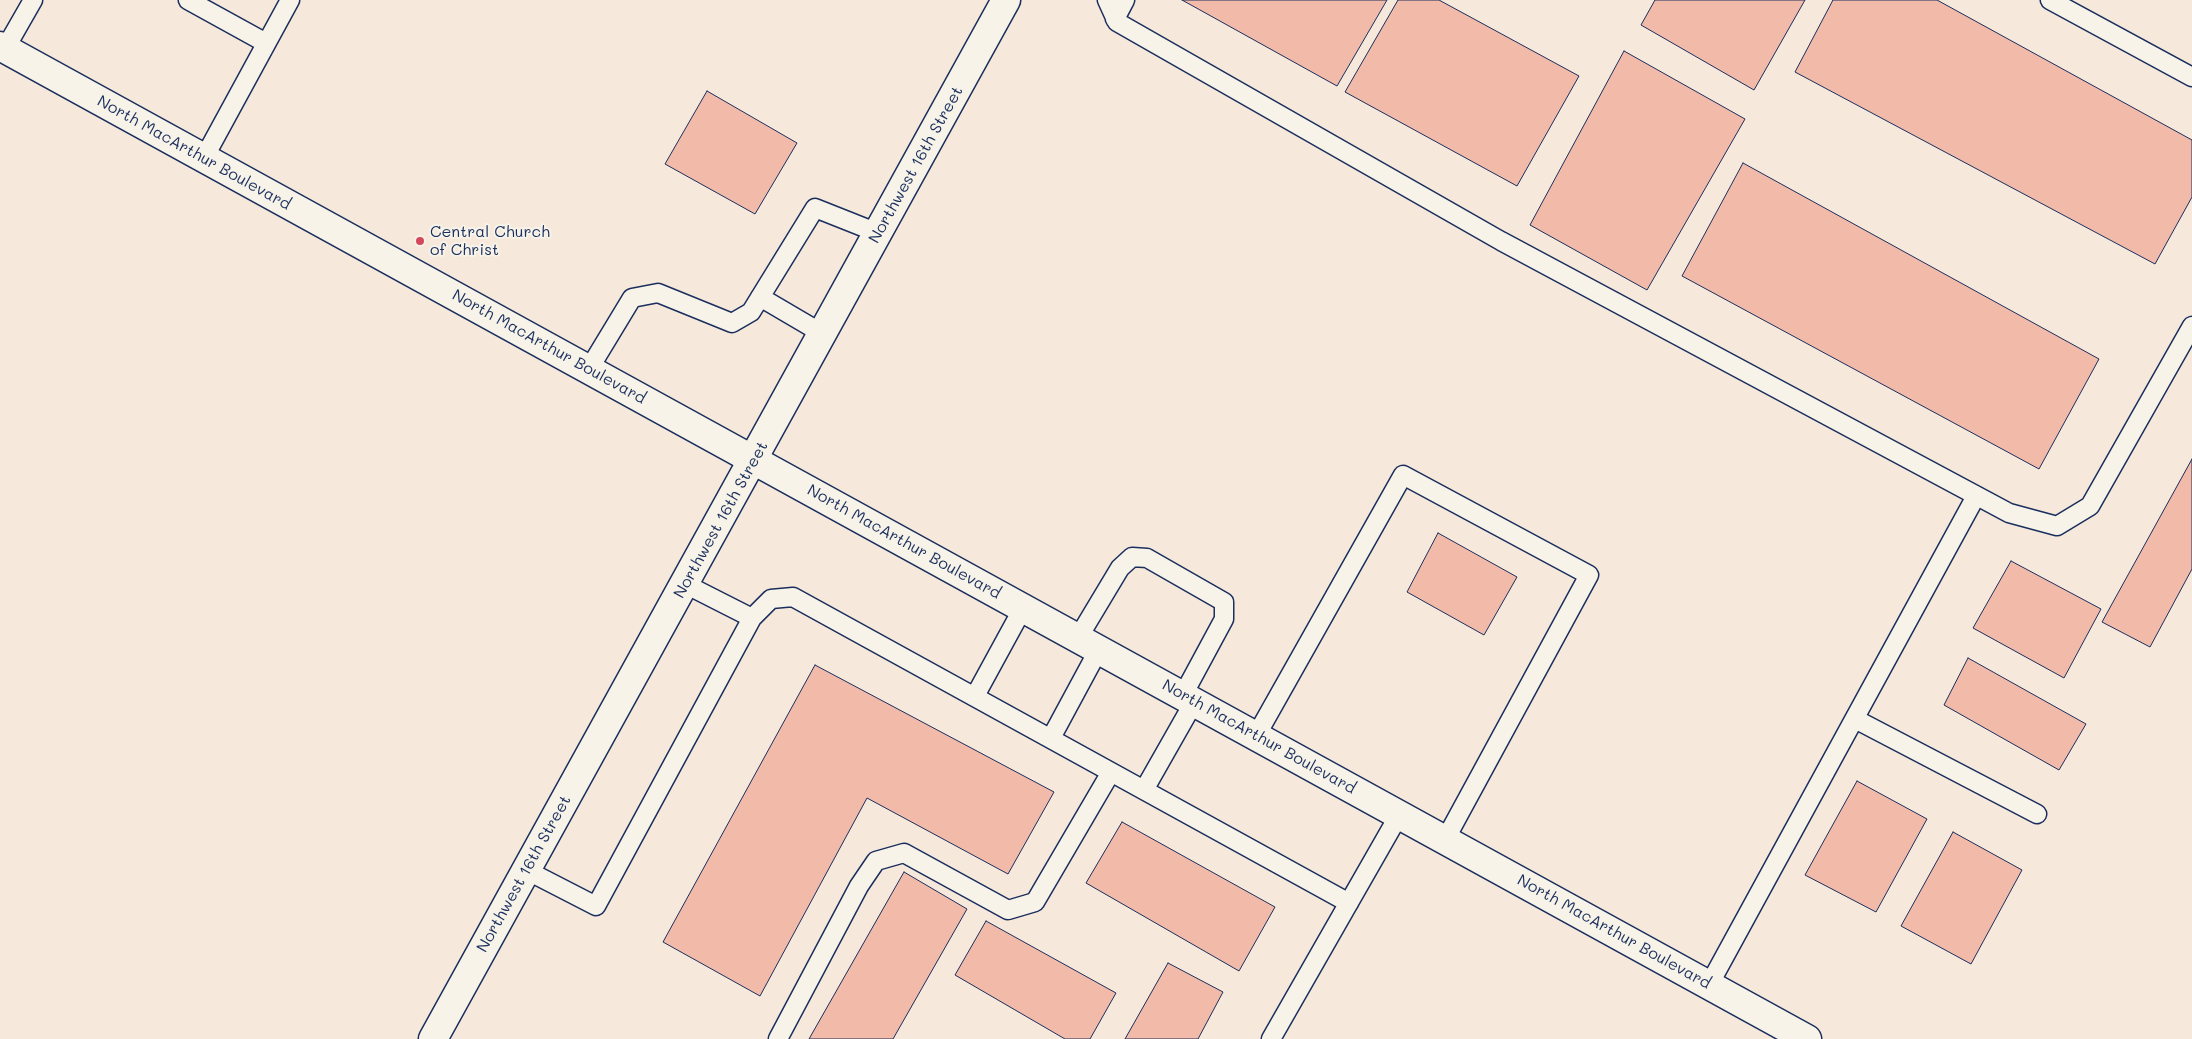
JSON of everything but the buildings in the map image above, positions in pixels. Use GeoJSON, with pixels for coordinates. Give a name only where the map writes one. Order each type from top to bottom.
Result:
{"type":"FeatureCollection","features":[{"type":"Feature","properties":{"kind":"main road","name":"Northwest 16th Street"},"geometry":{"type":"LineString","coordinates":[[433,1039],[1006,0]]}},
{"type":"Feature","properties":{"kind":"main road","name":"North MacArthur Boulevard"},"geometry":{"type":"LineString","coordinates":[[3,48],[1807,1039]]}},
{"type":"Feature","properties":{"kind":"lane"},"geometry":{"type":"LineString","coordinates":[[3,48],[33,0]]}},
{"type":"Feature","properties":{"kind":"lane"},"geometry":{"type":"LineString","coordinates":[[188,0],[266,43]]}},
{"type":"Feature","properties":{"kind":"lane"},"geometry":{"type":"LineString","coordinates":[[204,158],[290,0]]}},
{"type":"Feature","properties":{"kind":"lane"},"geometry":{"type":"LineString","coordinates":[[1106,0],[1117,22],[1501,241],[2010,514],[2057,526],[2090,506],[2192,326]]}},
{"type":"Feature","properties":{"kind":"lane"},"geometry":{"type":"LineString","coordinates":[[1115,18],[1125,0]]}},
{"type":"Feature","properties":{"kind":"lane"},"geometry":{"type":"LineString","coordinates":[[2050,0],[2192,77]]}},
{"type":"Feature","properties":{"kind":"lane"},"geometry":{"type":"LineString","coordinates":[[589,369],[632,298],[658,292],[732,323],[751,312],[815,208],[878,233]]}},
{"type":"Feature","properties":{"kind":"lane"},"geometry":{"type":"LineString","coordinates":[[760,297],[823,334]]}},
{"type":"Feature","properties":{"kind":"lane"},"geometry":{"type":"LineString","coordinates":[[1256,736],[1403,475],[1580,570],[1588,575],[1445,840]]}},
{"type":"Feature","properties":{"kind":"lane"},"geometry":{"type":"LineString","coordinates":[[1709,985],[1976,496]]}},
{"type":"Feature","properties":{"kind":"lane"},"geometry":{"type":"LineString","coordinates":[[1051,738],[1120,568],[1132,557],[1148,558],[1224,602],[1224,619],[1144,790]]}},
{"type":"Feature","properties":{"kind":"lane"},"geometry":{"type":"LineString","coordinates":[[685,584],[752,618]]}},
{"type":"Feature","properties":{"kind":"lane"},"geometry":{"type":"LineString","coordinates":[[526,870],[596,906],[752,618],[771,599],[793,597],[1349,903]]}},
{"type":"Feature","properties":{"kind":"lane"},"geometry":{"type":"LineString","coordinates":[[974,696],[1023,608]]}},
{"type":"Feature","properties":{"kind":"lane"},"geometry":{"type":"LineString","coordinates":[[1855,719],[2037,814]]}},
{"type":"Feature","properties":{"kind":"lane"},"geometry":{"type":"LineString","coordinates":[[778,1039],[859,886],[876,861],[904,854],[1008,910],[1035,902],[1112,772]]}},
{"type":"Feature","properties":{"kind":"lane"},"geometry":{"type":"LineString","coordinates":[[1271,1039],[1399,815]]}},
{"type":"Feature","properties":{"kind":"place","name":"Central Church of Christ"},"geometry":{"type":"Point","coordinates":[420,241]}}]}
